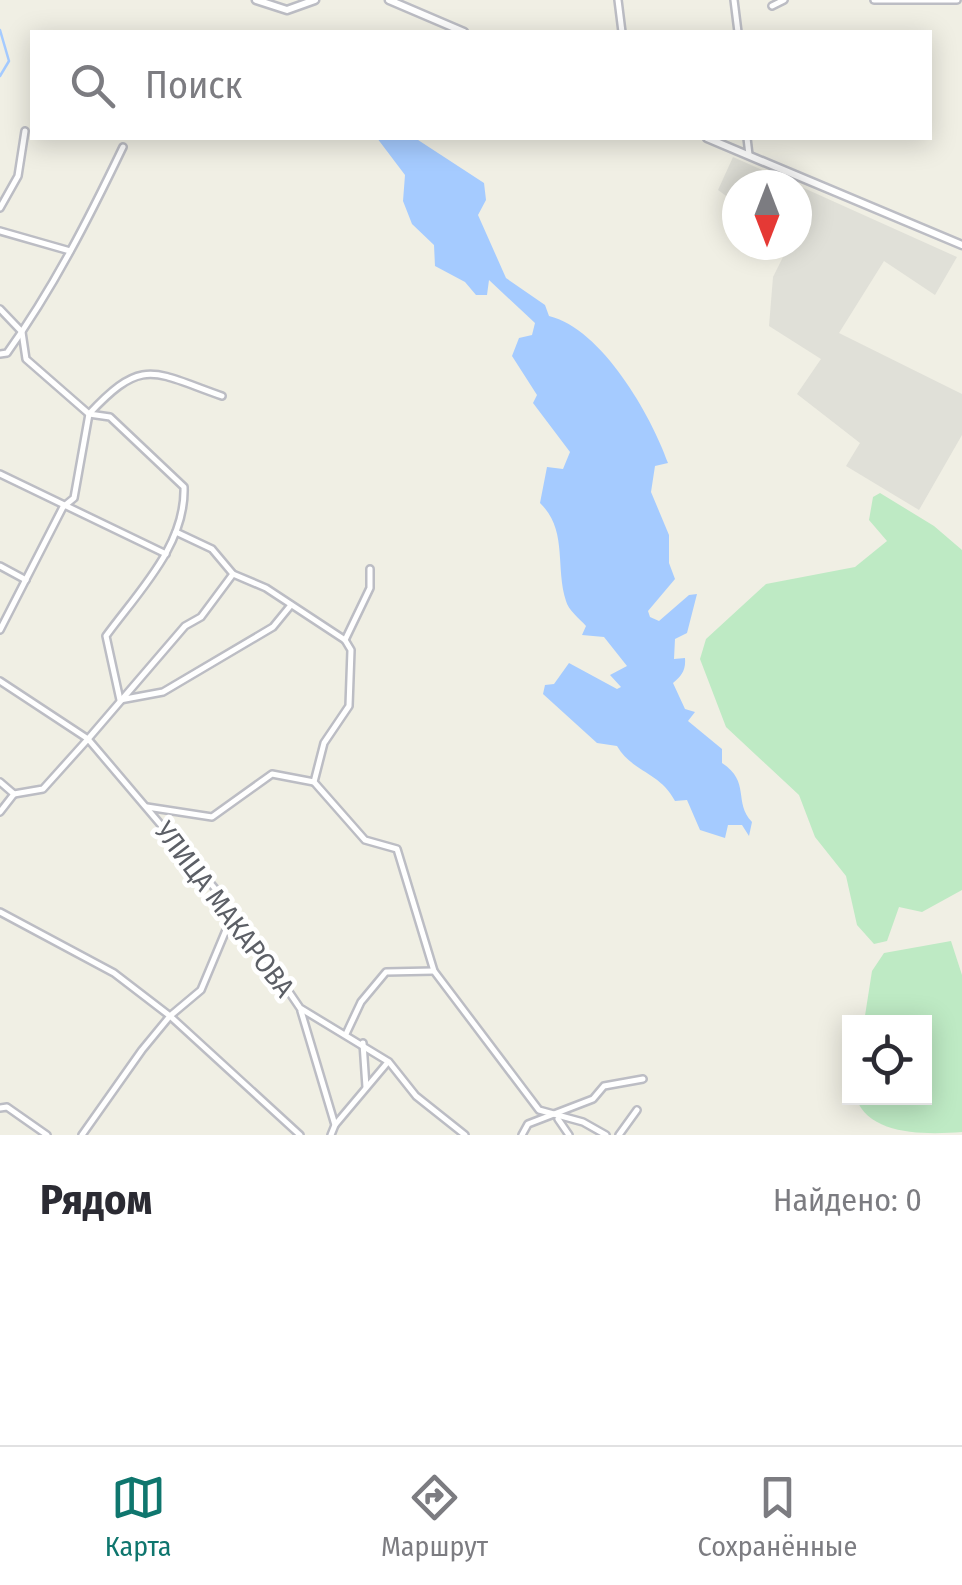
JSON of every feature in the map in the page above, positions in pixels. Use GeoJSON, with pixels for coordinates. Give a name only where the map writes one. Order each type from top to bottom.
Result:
{"type":"FeatureCollection","features":[{"type":"Feature","properties":{"kind":"street"},"geometry":{"type":"LineString","coordinates":[[256,0],[287,10],[315,0]]}},
{"type":"Feature","properties":{"kind":"street"},"geometry":{"type":"LineString","coordinates":[[388,0],[459,30]]}},
{"type":"Feature","properties":{"kind":"street"},"geometry":{"type":"LineString","coordinates":[[618,0],[622,30]]}},
{"type":"Feature","properties":{"kind":"street"},"geometry":{"type":"LineString","coordinates":[[734,0],[738,30]]}},
{"type":"Feature","properties":{"kind":"street"},"geometry":{"type":"LineString","coordinates":[[772,6],[784,0]]}},
{"type":"Feature","properties":{"kind":"street"},"geometry":{"type":"LineString","coordinates":[[874,0],[958,0]]}},
{"type":"Feature","properties":{"kind":"street"},"geometry":{"type":"LineString","coordinates":[[0,208],[18,176],[24,131]]}},
{"type":"Feature","properties":{"kind":"street"},"geometry":{"type":"LineString","coordinates":[[712,140],[962,245]]}},
{"type":"Feature","properties":{"kind":"street"},"geometry":{"type":"LineString","coordinates":[[748,140],[749,155]]}},
{"type":"Feature","properties":{"kind":"street"},"geometry":{"type":"LineString","coordinates":[[0,354],[7,353],[22,332],[70,251],[123,147]]}},
{"type":"Feature","properties":{"kind":"street"},"geometry":{"type":"LineString","coordinates":[[0,231],[70,251]]}},
{"type":"Feature","properties":{"kind":"street"},"geometry":{"type":"LineString","coordinates":[[0,309],[22,332],[26,359],[89,414],[110,418],[184,487],[185,504],[166,554],[106,636],[120,700]]}},
{"type":"Feature","properties":{"kind":"street"},"geometry":{"type":"LineString","coordinates":[[0,630],[63,506],[74,498],[89,414],[119,382],[142,372],[222,396]]}},
{"type":"Feature","properties":{"kind":"street"},"geometry":{"type":"LineString","coordinates":[[0,474],[166,554]]}},
{"type":"Feature","properties":{"kind":"street"},"geometry":{"type":"LineString","coordinates":[[176,532],[212,549],[233,574],[291,605],[345,640],[351,650],[349,706],[324,743],[314,782]]}},
{"type":"Feature","properties":{"kind":"street"},"geometry":{"type":"LineString","coordinates":[[0,566],[26,580]]}},
{"type":"Feature","properties":{"kind":"street"},"geometry":{"type":"LineString","coordinates":[[345,640],[370,588],[370,569]]}},
{"type":"Feature","properties":{"kind":"street"},"geometry":{"type":"LineString","coordinates":[[0,812],[14,794],[43,789],[185,626],[201,617],[233,574]]}},
{"type":"Feature","properties":{"kind":"street"},"geometry":{"type":"LineString","coordinates":[[120,700],[163,692],[273,627],[291,605]]}},
{"type":"Feature","properties":{"kind":"street","name":"УЛИЦА МАКАРОВА"},"geometry":{"type":"LineString","coordinates":[[0,681],[88,738],[234,911],[300,1008],[363,1043],[388,1062],[416,1096],[465,1135]]}},
{"type":"Feature","properties":{"kind":"street"},"geometry":{"type":"LineString","coordinates":[[147,808],[212,818],[272,774],[314,782],[366,840],[397,849],[434,971],[539,1110],[583,1122],[606,1135]]}},
{"type":"Feature","properties":{"kind":"street"},"geometry":{"type":"LineString","coordinates":[[0,782],[14,794]]}},
{"type":"Feature","properties":{"kind":"street"},"geometry":{"type":"LineString","coordinates":[[82,1135],[170,1016],[201,990],[234,911]]}},
{"type":"Feature","properties":{"kind":"street"},"geometry":{"type":"LineString","coordinates":[[0,912],[114,973],[170,1016],[300,1135]]}},
{"type":"Feature","properties":{"kind":"street"},"geometry":{"type":"LineString","coordinates":[[346,1034],[361,1002],[386,972],[434,971]]}},
{"type":"Feature","properties":{"kind":"street"},"geometry":{"type":"LineString","coordinates":[[300,1008],[336,1125]]}},
{"type":"Feature","properties":{"kind":"street"},"geometry":{"type":"LineString","coordinates":[[363,1043],[366,1088]]}},
{"type":"Feature","properties":{"kind":"street"},"geometry":{"type":"LineString","coordinates":[[330,1135],[388,1062]]}},
{"type":"Feature","properties":{"kind":"street"},"geometry":{"type":"LineString","coordinates":[[522,1135],[528,1124],[556,1117],[593,1099],[604,1086],[643,1079]]}},
{"type":"Feature","properties":{"kind":"street"},"geometry":{"type":"LineString","coordinates":[[4,1107],[47,1135]]}},
{"type":"Feature","properties":{"kind":"street"},"geometry":{"type":"LineString","coordinates":[[619,1135],[637,1110]]}},
{"type":"Feature","properties":{"kind":"street"},"geometry":{"type":"LineString","coordinates":[[556,1117],[570,1135]]}},
{"type":"Feature","properties":{"kind":"shaded area"},"geometry":{"type":"Polygon","coordinates":[[[733,157],[762,170],[727,170],[733,157]]]}},
{"type":"Feature","properties":{"kind":"shaded area"},"geometry":{"type":"Polygon","coordinates":[[[812,192],[957,257],[935,295],[884,261],[839,333],[962,394],[962,435],[919,510],[846,466],[860,443],[797,394],[821,359],[769,326],[773,277],[782,260],[812,260],[812,192]]]}},
{"type":"Feature","properties":{"kind":"green space"},"geometry":{"type":"Polygon","coordinates":[[[880,493],[934,526],[962,550],[962,890],[922,912],[899,907],[887,941],[874,944],[857,925],[846,876],[815,837],[799,795],[726,727],[700,659],[706,639],[766,584],[855,567],[887,541],[869,520],[873,497],[880,493]]]}},
{"type":"Feature","properties":{"kind":"green space"},"geometry":{"type":"Polygon","coordinates":[[[951,941],[962,975],[962,1132],[900,1130],[873,1119],[860,1105],[932,1105],[932,1015],[865,1015],[872,971],[884,953],[951,941]]]}},
{"type":"Feature","properties":{"kind":"water"},"geometry":{"type":"Polygon","coordinates":[[[379,140],[418,140],[484,183],[486,200],[478,215],[506,278],[545,305],[549,316],[588,338],[622,376],[650,422],[668,463],[655,466],[651,492],[669,535],[669,563],[675,579],[648,611],[650,617],[659,621],[689,595],[697,594],[687,633],[675,639],[674,659],[685,658],[685,663],[673,683],[685,709],[695,712],[688,721],[722,749],[722,763],[736,777],[743,807],[752,822],[749,836],[742,825],[728,825],[725,838],[700,830],[687,800],[675,801],[662,784],[630,761],[617,746],[597,743],[543,694],[545,685],[554,684],[569,663],[617,689],[621,687],[610,675],[627,666],[604,637],[582,635],[586,626],[566,601],[558,537],[540,503],[547,467],[563,469],[570,452],[533,403],[537,395],[512,356],[519,338],[532,335],[535,323],[489,280],[487,295],[476,295],[465,282],[435,266],[434,245],[412,224],[403,201],[405,175],[379,140]]]}},
{"type":"Feature","properties":{"kind":"waterway"},"geometry":{"type":"LineString","coordinates":[[0,30],[9,61],[0,76]]}}]}
